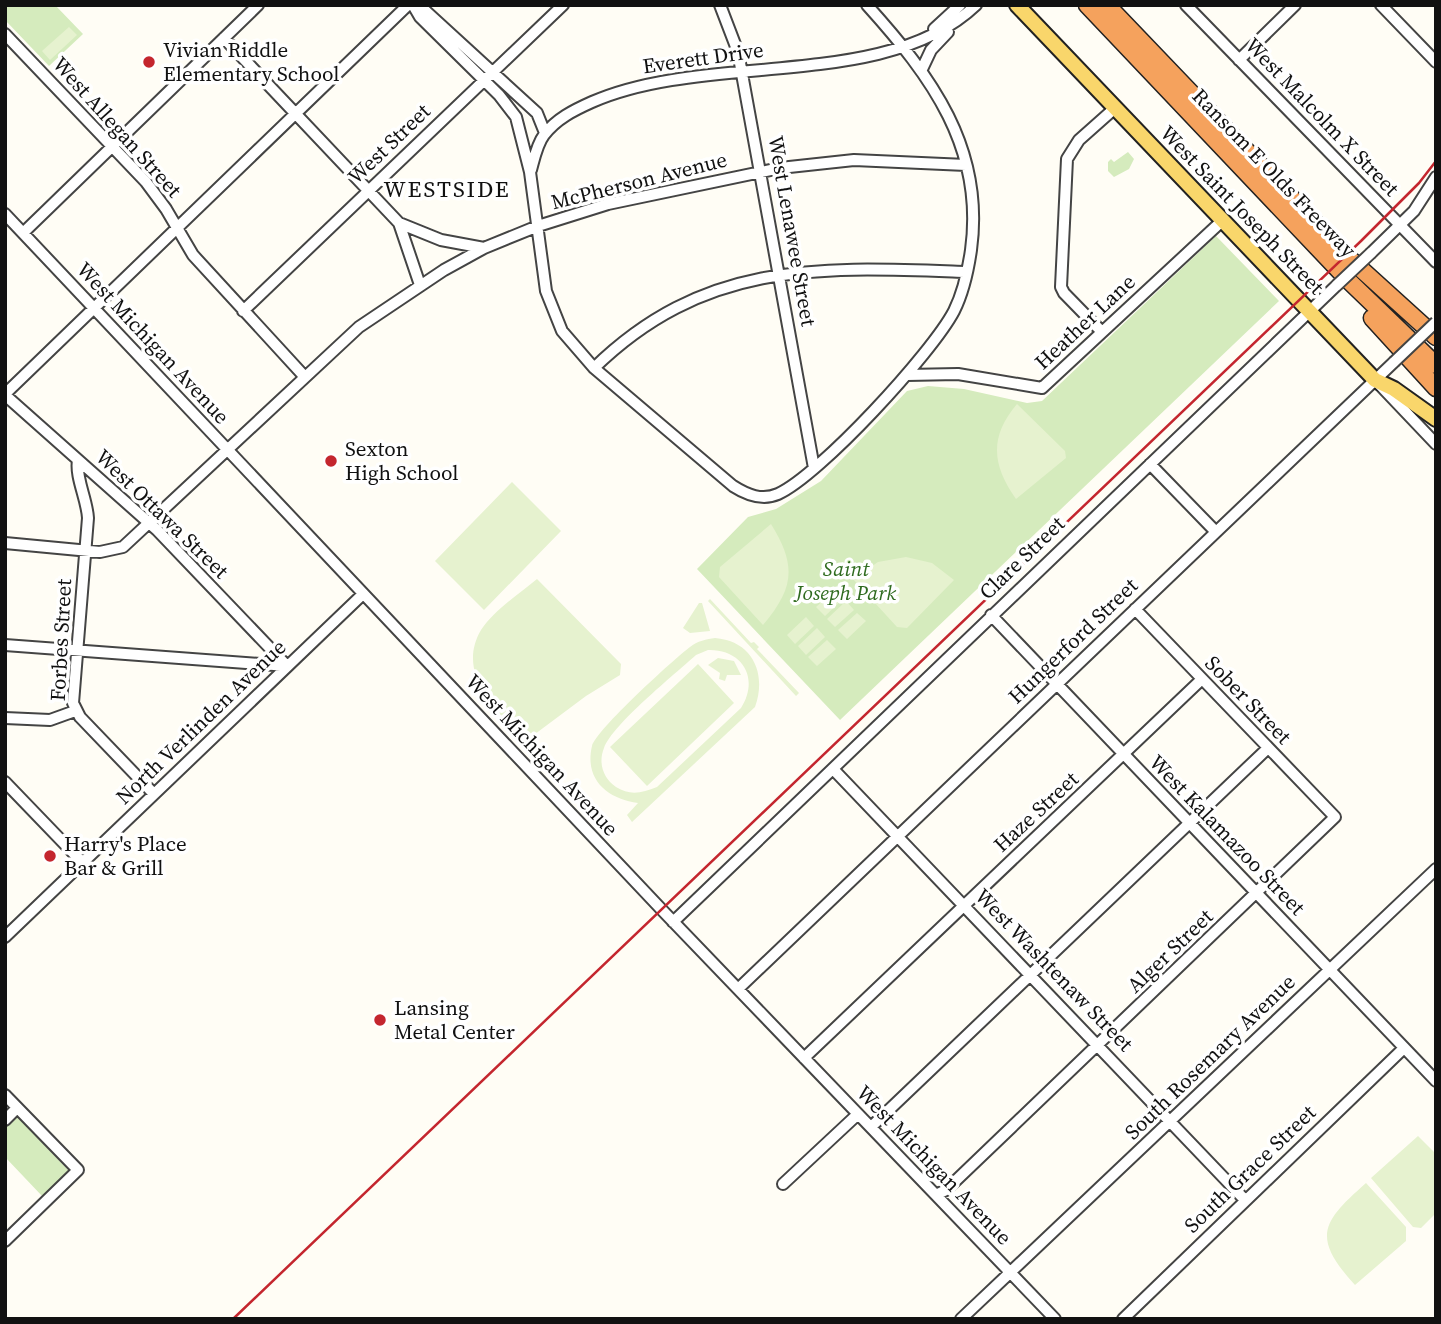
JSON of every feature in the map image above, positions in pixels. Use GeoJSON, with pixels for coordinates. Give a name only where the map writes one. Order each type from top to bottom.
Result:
{"type":"FeatureCollection","features":[{"type":"Feature","properties":{"kind":"highway","name":"Ransom E Olds Freeway"},"geometry":{"type":"LineString","coordinates":[[1087,5],[1349,281],[1436,365]]}},
{"type":"Feature","properties":{"kind":"highway","name":"Ransom E Olds Freeway"},"geometry":{"type":"LineString","coordinates":[[1107,5],[1341,250],[1436,337]]}},
{"type":"Feature","properties":{"kind":"highway"},"geometry":{"type":"LineString","coordinates":[[1232,159],[1436,388]]}},
{"type":"Feature","properties":{"kind":"main road","name":"West Saint Joseph Street"},"geometry":{"type":"LineString","coordinates":[[1017,5],[1375,380]]}},
{"type":"Feature","properties":{"kind":"main road"},"geometry":{"type":"LineString","coordinates":[[1375,380],[1394,389],[1436,419]]}},
{"type":"Feature","properties":{"kind":"street"},"geometry":{"type":"LineString","coordinates":[[23,233],[258,5]]}},
{"type":"Feature","properties":{"kind":"street"},"geometry":{"type":"LineString","coordinates":[[5,394],[408,5]]}},
{"type":"Feature","properties":{"kind":"street"},"geometry":{"type":"LineString","coordinates":[[416,5],[431,29],[486,76],[537,113],[545,133],[530,172]]}},
{"type":"Feature","properties":{"kind":"street","name":"West Street"},"geometry":{"type":"LineString","coordinates":[[243,311],[563,5]]}},
{"type":"Feature","properties":{"kind":"street","name":"West Lenawee Street"},"geometry":{"type":"LineString","coordinates":[[720,5],[730,26],[762,172],[814,468]]}},
{"type":"Feature","properties":{"kind":"street"},"geometry":{"type":"LineString","coordinates":[[486,76],[516,117],[530,172],[543,276],[552,311],[570,343],[594,368],[733,486],[750,495],[776,495],[814,468],[907,375],[954,312],[967,272],[972,220],[966,165],[951,122],[922,69],[867,5]]}},
{"type":"Feature","properties":{"kind":"street","name":"Everett Drive"},"geometry":{"type":"LineString","coordinates":[[919,41],[960,5]]}},
{"type":"Feature","properties":{"kind":"street","name":"Everett Drive"},"geometry":{"type":"LineString","coordinates":[[545,133],[568,113],[622,91],[677,78],[868,57],[919,41],[962,19],[976,5]]}},
{"type":"Feature","properties":{"kind":"street","name":"West Malcolm X Street"},"geometry":{"type":"LineString","coordinates":[[1186,5],[1436,262]]}},
{"type":"Feature","properties":{"kind":"street"},"geometry":{"type":"LineString","coordinates":[[1239,60],[1295,5]]}},
{"type":"Feature","properties":{"kind":"street"},"geometry":{"type":"LineString","coordinates":[[1381,5],[1436,62]]}},
{"type":"Feature","properties":{"kind":"street"},"geometry":{"type":"LineString","coordinates":[[922,69],[930,50],[962,19]]}},
{"type":"Feature","properties":{"kind":"street","name":"West Allegan Street"},"geometry":{"type":"LineString","coordinates":[[5,34],[158,197],[193,255],[304,376]]}},
{"type":"Feature","properties":{"kind":"street"},"geometry":{"type":"LineString","coordinates":[[224,38],[399,223],[420,285]]}},
{"type":"Feature","properties":{"kind":"street"},"geometry":{"type":"LineString","coordinates":[[1102,332],[1063,293],[1061,287],[1064,176],[1071,149],[1115,108]]}},
{"type":"Feature","properties":{"kind":"street","name":"McPherson Avenue"},"geometry":{"type":"LineString","coordinates":[[5,543],[112,552],[123,547],[151,524],[304,376],[359,327],[420,285],[484,248],[538,226],[608,204],[762,172],[831,161],[966,165]]}},
{"type":"Feature","properties":{"kind":"street","name":"Clare Street"},"geometry":{"type":"LineString","coordinates":[[673,922],[1401,225],[1436,177]]}},
{"type":"Feature","properties":{"kind":"street","name":"West Michigan Avenue"},"geometry":{"type":"LineString","coordinates":[[5,214],[673,922],[1055,1319]]}},
{"type":"Feature","properties":{"kind":"street","name":"Heather Lane"},"geometry":{"type":"LineString","coordinates":[[907,375],[958,374],[1042,388],[1223,220]]}},
{"type":"Feature","properties":{"kind":"street"},"geometry":{"type":"LineString","coordinates":[[399,223],[441,240],[484,248]]}},
{"type":"Feature","properties":{"kind":"street"},"geometry":{"type":"LineString","coordinates":[[594,368],[616,347],[672,309],[728,286],[780,273],[824,269],[967,272]]}},
{"type":"Feature","properties":{"kind":"street","name":"Hungerford Street"},"geometry":{"type":"LineString","coordinates":[[738,989],[1436,322]]}},
{"type":"Feature","properties":{"kind":"street","name":"West Saint Joseph Street"},"geometry":{"type":"LineString","coordinates":[[1375,380],[1436,444]]}},
{"type":"Feature","properties":{"kind":"street","name":"West Ottawa Street"},"geometry":{"type":"LineString","coordinates":[[5,394],[151,524],[287,666]]}},
{"type":"Feature","properties":{"kind":"street","name":"Forbes Street"},"geometry":{"type":"LineString","coordinates":[[78,460],[77,467],[87,509],[75,711],[153,793]]}},
{"type":"Feature","properties":{"kind":"street"},"geometry":{"type":"LineString","coordinates":[[1150,464],[1216,532]]}},
{"type":"Feature","properties":{"kind":"street","name":"North Verlinden Avenue"},"geometry":{"type":"LineString","coordinates":[[6,934],[363,594]]}},
{"type":"Feature","properties":{"kind":"street","name":"Sober Street"},"geometry":{"type":"LineString","coordinates":[[1135,609],[1335,817]]}},
{"type":"Feature","properties":{"kind":"street","name":"West Kalamazoo Street"},"geometry":{"type":"LineString","coordinates":[[991,615],[1436,1081]]}},
{"type":"Feature","properties":{"kind":"street"},"geometry":{"type":"LineString","coordinates":[[248,663],[260,655],[261,639]]}},
{"type":"Feature","properties":{"kind":"street"},"geometry":{"type":"LineString","coordinates":[[5,645],[287,666]]}},
{"type":"Feature","properties":{"kind":"street","name":"Haze Street"},"geometry":{"type":"LineString","coordinates":[[804,1058],[1202,679]]}},
{"type":"Feature","properties":{"kind":"street"},"geometry":{"type":"LineString","coordinates":[[5,718],[50,720],[75,711]]}},
{"type":"Feature","properties":{"kind":"street"},"geometry":{"type":"LineString","coordinates":[[871,1127],[1033,976],[1268,748]]}},
{"type":"Feature","properties":{"kind":"street","name":"West Washtenaw Street"},"geometry":{"type":"LineString","coordinates":[[832,769],[1245,1200]]}},
{"type":"Feature","properties":{"kind":"street"},"geometry":{"type":"LineString","coordinates":[[5,782],[82,862]]}},
{"type":"Feature","properties":{"kind":"street","name":"Alger Street"},"geometry":{"type":"LineString","coordinates":[[936,1195],[946,1190],[1335,817]]}},
{"type":"Feature","properties":{"kind":"street","name":"South Rosemary Avenue"},"geometry":{"type":"LineString","coordinates":[[961,1319],[1436,869]]}},
{"type":"Feature","properties":{"kind":"street","name":"South Grace Street"},"geometry":{"type":"LineString","coordinates":[[1123,1319],[1405,1048]]}},
{"type":"Feature","properties":{"kind":"street"},"geometry":{"type":"LineString","coordinates":[[5,1095],[78,1170],[7,1236]]}},
{"type":"Feature","properties":{"kind":"street"},"geometry":{"type":"LineString","coordinates":[[5,1120],[18,1108]]}},
{"type":"Feature","properties":{"kind":"street"},"geometry":{"type":"LineString","coordinates":[[783,1184],[858,1114]]}},
{"type":"Feature","properties":{"kind":"green space"},"geometry":{"type":"Polygon","coordinates":[[[5,5],[55,5],[83,34],[49,66],[5,20],[5,5]]]}},
{"type":"Feature","properties":{"kind":"green space"},"geometry":{"type":"Polygon","coordinates":[[[69,27],[77,35],[50,60],[42,51],[69,27]]]}},
{"type":"Feature","properties":{"kind":"green space"},"geometry":{"type":"Polygon","coordinates":[[[1128,152],[1134,159],[1129,169],[1114,177],[1108,171],[1108,162],[1111,159],[1114,162],[1128,152]]]}},
{"type":"Feature","properties":{"kind":"green space","name":"Saint Joseph Park"},"geometry":{"type":"Polygon","coordinates":[[[1216,236],[1279,301],[840,720],[697,569],[748,517],[776,509],[821,481],[907,391],[928,386],[964,389],[1027,403],[1042,401],[1216,236]]]}},
{"type":"Feature","properties":{"kind":"green space"},"geometry":{"type":"Polygon","coordinates":[[[1017,404],[1065,451],[1066,458],[1016,499],[1002,474],[997,451],[1002,428],[1017,404]]]}},
{"type":"Feature","properties":{"kind":"green space"},"geometry":{"type":"Polygon","coordinates":[[[512,482],[561,531],[484,610],[435,561],[512,482]]]}},
{"type":"Feature","properties":{"kind":"green space"},"geometry":{"type":"Polygon","coordinates":[[[771,524],[785,552],[788,576],[781,600],[763,625],[719,577],[720,567],[771,524]]]}},
{"type":"Feature","properties":{"kind":"green space"},"geometry":{"type":"Polygon","coordinates":[[[906,557],[932,563],[954,580],[907,628],[897,627],[853,579],[878,562],[906,557]]]}},
{"type":"Feature","properties":{"kind":"green space"},"geometry":{"type":"Polygon","coordinates":[[[537,579],[621,664],[620,675],[586,696],[527,740],[483,692],[473,662],[474,646],[486,623],[537,579]]]}},
{"type":"Feature","properties":{"kind":"green space"},"geometry":{"type":"Polygon","coordinates":[[[836,589],[844,598],[825,616],[816,607],[836,589]]]}},
{"type":"Feature","properties":{"kind":"green space"},"geometry":{"type":"Polygon","coordinates":[[[710,599],[751,643],[754,642],[759,647],[757,649],[799,693],[796,696],[708,601],[710,599]]]}},
{"type":"Feature","properties":{"kind":"green space"},"geometry":{"type":"Polygon","coordinates":[[[846,601],[854,610],[835,627],[827,619],[846,601]]]}},
{"type":"Feature","properties":{"kind":"green space"},"geometry":{"type":"Polygon","coordinates":[[[699,603],[702,603],[710,631],[690,633],[683,628],[699,603]]]}},
{"type":"Feature","properties":{"kind":"green space"},"geometry":{"type":"Polygon","coordinates":[[[857,613],[866,621],[847,639],[838,630],[857,613]]]}},
{"type":"Feature","properties":{"kind":"green space"},"geometry":{"type":"Polygon","coordinates":[[[806,617],[814,626],[795,644],[787,635],[806,617]]]}},
{"type":"Feature","properties":{"kind":"green space"},"geometry":{"type":"Polygon","coordinates":[[[817,628],[825,637],[806,655],[798,646],[817,628]]]}},
{"type":"Feature","properties":{"kind":"green space"},"geometry":{"type":"Polygon","coordinates":[[[715,638],[739,645],[754,661],[759,683],[755,707],[632,822],[627,815],[638,803],[617,797],[601,786],[592,769],[592,746],[607,725],[668,665],[693,645],[715,638]],[[708,650],[696,655],[619,726],[602,754],[603,770],[616,787],[636,793],[657,787],[741,708],[749,686],[748,676],[738,660],[720,651],[708,650]]]}},
{"type":"Feature","properties":{"kind":"green space"},"geometry":{"type":"Polygon","coordinates":[[[827,640],[836,649],[817,666],[808,657],[827,640]]]}},
{"type":"Feature","properties":{"kind":"green space"},"geometry":{"type":"Polygon","coordinates":[[[718,658],[734,661],[741,675],[727,675],[725,681],[719,679],[720,673],[708,665],[718,658]]]}},
{"type":"Feature","properties":{"kind":"green space"},"geometry":{"type":"Polygon","coordinates":[[[698,664],[734,703],[647,786],[610,747],[698,664]]]}},
{"type":"Feature","properties":{"kind":"green space"},"geometry":{"type":"Polygon","coordinates":[[[16,1115],[70,1172],[43,1197],[5,1157],[5,1125],[16,1115]]]}},
{"type":"Feature","properties":{"kind":"green space"},"geometry":{"type":"Polygon","coordinates":[[[1418,1136],[1436,1154],[1436,1213],[1421,1228],[1413,1227],[1371,1178],[1418,1136]]]}},
{"type":"Feature","properties":{"kind":"green space"},"geometry":{"type":"Polygon","coordinates":[[[1366,1183],[1406,1227],[1406,1241],[1355,1285],[1332,1254],[1328,1231],[1340,1209],[1366,1183]]]}},
{"type":"Feature","properties":{"kind":"railway"},"geometry":{"type":"LineString","coordinates":[[233,1319],[1361,241],[1419,183],[1436,161]]}},
{"type":"Feature","properties":{"kind":"place","name":"Vivian Riddle Elementary School"},"geometry":{"type":"Point","coordinates":[149,62]}},
{"type":"Feature","properties":{"kind":"place","name":"Sexton High School"},"geometry":{"type":"Point","coordinates":[331,461]}},
{"type":"Feature","properties":{"kind":"place","name":"Harry's Place Bar & Grill"},"geometry":{"type":"Point","coordinates":[50,856]}},
{"type":"Feature","properties":{"kind":"place","name":"Lansing Metal Center"},"geometry":{"type":"Point","coordinates":[380,1020]}},
{"type":"Feature","properties":{"kind":"district","name":"WESTSIDE"},"geometry":{"type":"Point","coordinates":[447,189]}}]}
